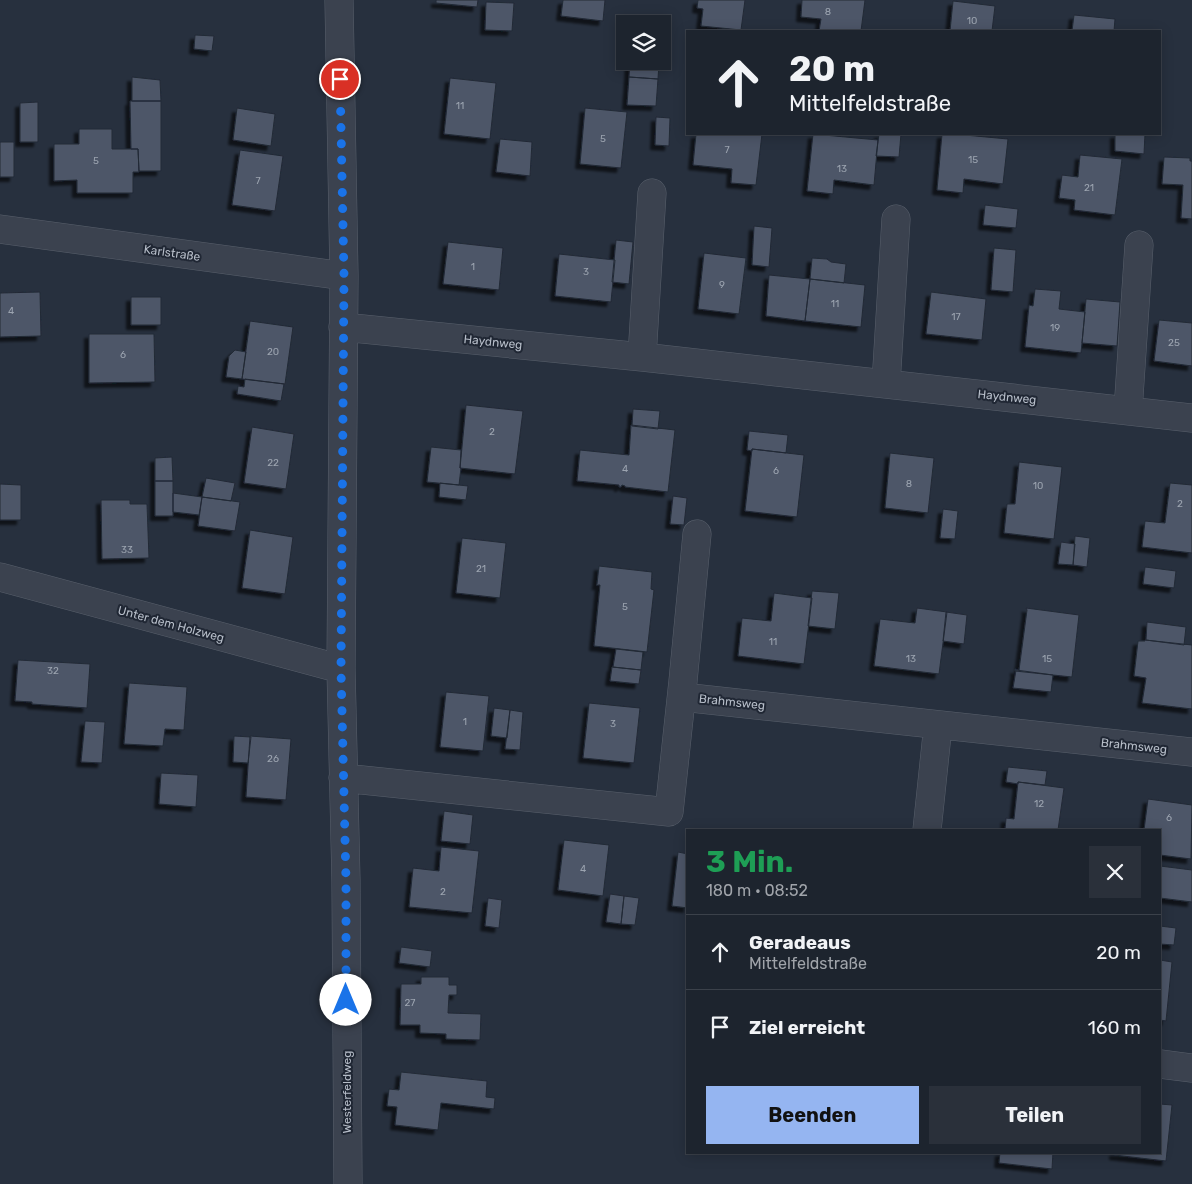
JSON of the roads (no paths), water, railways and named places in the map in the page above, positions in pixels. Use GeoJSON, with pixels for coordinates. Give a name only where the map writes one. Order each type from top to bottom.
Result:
{"type":"FeatureCollection","features":[{"type":"Feature","properties":{"kind":"street","name":"Westerfeldweg"},"geometry":{"type":"LineString","coordinates":[[339,0],[344,276],[341,669],[346,881],[348,1184]]}},
{"type":"Feature","properties":{"kind":"street"},"geometry":{"type":"LineString","coordinates":[[642,357],[652,193]]}},
{"type":"Feature","properties":{"kind":"street"},"geometry":{"type":"LineString","coordinates":[[886,384],[896,219]]}},
{"type":"Feature","properties":{"kind":"street","name":"Karlstraße"},"geometry":{"type":"LineString","coordinates":[[0,229],[344,276]]}},
{"type":"Feature","properties":{"kind":"street"},"geometry":{"type":"LineString","coordinates":[[1128,410],[1139,245]]}},
{"type":"Feature","properties":{"kind":"street","name":"Haydnweg"},"geometry":{"type":"LineString","coordinates":[[343,327],[642,357],[1192,418]]}},
{"type":"Feature","properties":{"kind":"street"},"geometry":{"type":"LineString","coordinates":[[682,696],[697,534]]}},
{"type":"Feature","properties":{"kind":"street","name":"Unter dem Holzweg"},"geometry":{"type":"LineString","coordinates":[[0,577],[341,669]]}},
{"type":"Feature","properties":{"kind":"street","name":"Brahmsweg"},"geometry":{"type":"LineString","coordinates":[[343,778],[668,812],[682,696],[1192,752]]}},
{"type":"Feature","properties":{"kind":"street"},"geometry":{"type":"LineString","coordinates":[[927,829],[938,724]]}},
{"type":"Feature","properties":{"kind":"street"},"geometry":{"type":"LineString","coordinates":[[1161,1064],[1192,1068]]}}]}
